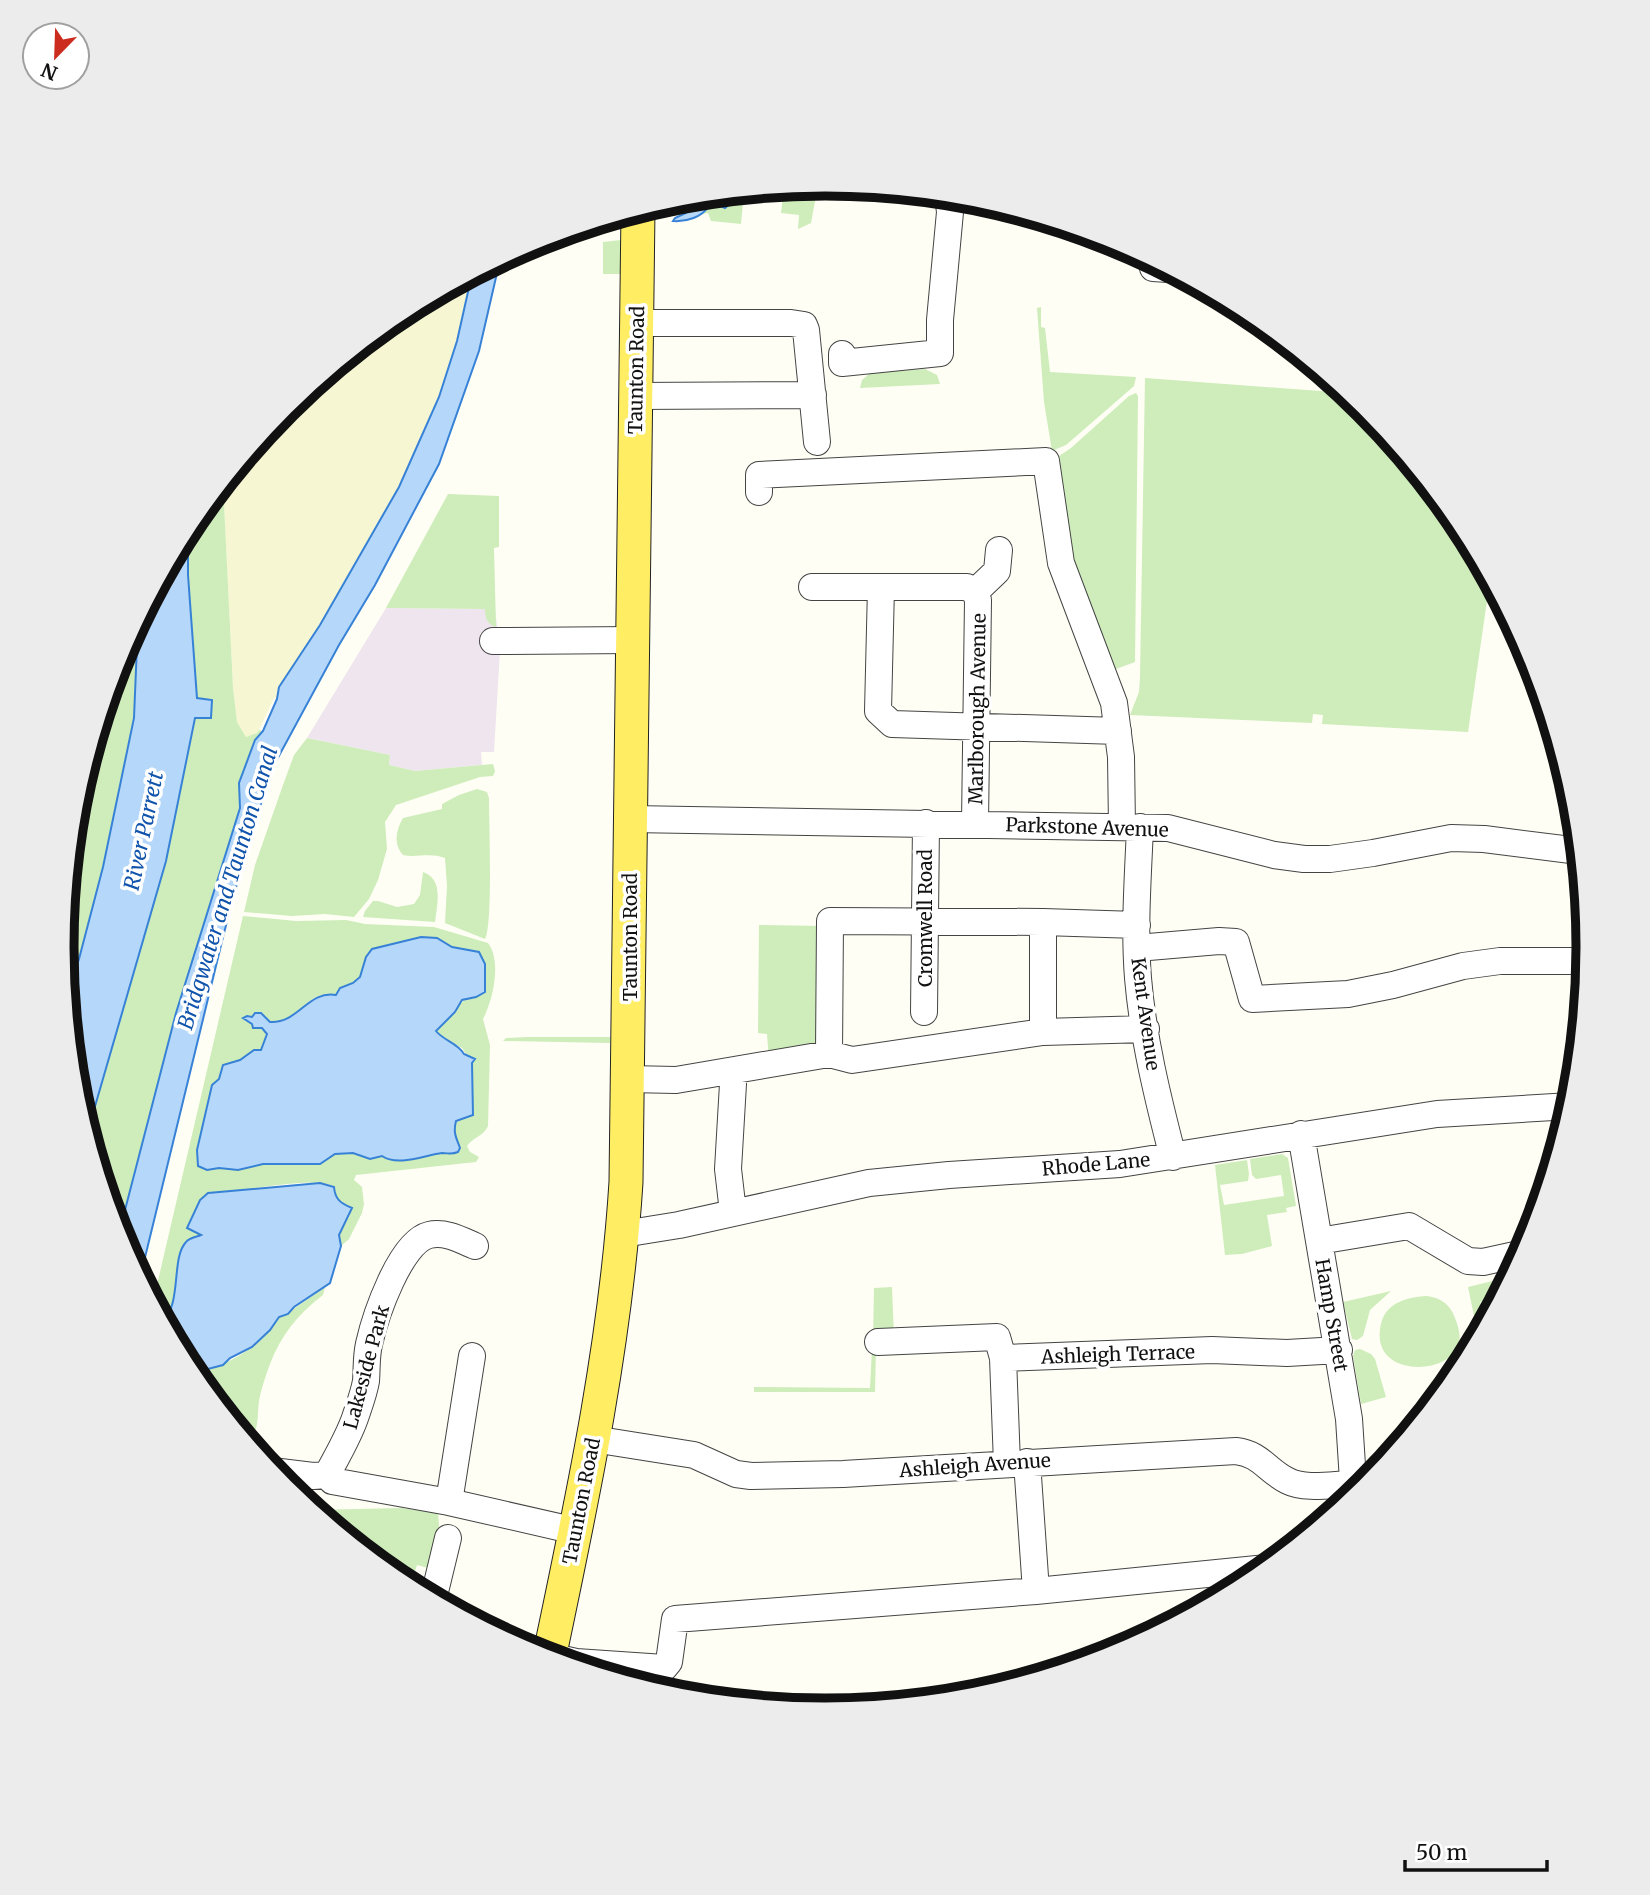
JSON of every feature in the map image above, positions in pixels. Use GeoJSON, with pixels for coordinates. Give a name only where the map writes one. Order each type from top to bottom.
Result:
{"type":"FeatureCollection","features":[{"type":"Feature","properties":{"kind":"main road","name":"Taunton Road"},"geometry":{"type":"LineString","coordinates":[[551,1647],[593,1438],[623,1234],[628,1079],[638,220]]}},
{"type":"Feature","properties":{"kind":"street"},"geometry":{"type":"LineString","coordinates":[[842,354],[842,363],[940,353],[949,206]]}},
{"type":"Feature","properties":{"kind":"street"},"geometry":{"type":"LineString","coordinates":[[637,323],[801,324],[806,330],[817,442]]}},
{"type":"Feature","properties":{"kind":"street"},"geometry":{"type":"LineString","coordinates":[[636,396],[813,395]]}},
{"type":"Feature","properties":{"kind":"street","name":"Kent Avenue"},"geometry":{"type":"LineString","coordinates":[[759,492],[759,475],[1046,461],[1061,563],[1114,703],[1131,827],[1138,980],[1159,1104],[1173,1157]]}},
{"type":"Feature","properties":{"kind":"street"},"geometry":{"type":"LineString","coordinates":[[975,592],[997,571],[999,550]]}},
{"type":"Feature","properties":{"kind":"street","name":"Marlborough Avenue"},"geometry":{"type":"LineString","coordinates":[[812,587],[967,587],[975,592],[978,600],[975,823]]}},
{"type":"Feature","properties":{"kind":"street"},"geometry":{"type":"LineString","coordinates":[[881,587],[878,710],[892,724],[1118,731]]}},
{"type":"Feature","properties":{"kind":"street"},"geometry":{"type":"LineString","coordinates":[[493,641],[632,640]]}},
{"type":"Feature","properties":{"kind":"street","name":"Parkstone Avenue"},"geometry":{"type":"LineString","coordinates":[[631,819],[1168,828],[1275,855],[1304,859],[1373,853],[1451,838],[1570,849]]}},
{"type":"Feature","properties":{"kind":"street","name":"Cromwell Road"},"geometry":{"type":"LineString","coordinates":[[924,1012],[926,823]]}},
{"type":"Feature","properties":{"kind":"street"},"geometry":{"type":"LineString","coordinates":[[829,1054],[830,921],[1043,922],[1137,937],[1236,942],[1252,999],[1348,994],[1463,966],[1500,961],[1576,961]]}},
{"type":"Feature","properties":{"kind":"street"},"geometry":{"type":"LineString","coordinates":[[1043,922],[1043,1031]]}},
{"type":"Feature","properties":{"kind":"street"},"geometry":{"type":"LineString","coordinates":[[628,1079],[677,1080],[829,1054],[852,1060],[1043,1031],[1146,1029]]}},
{"type":"Feature","properties":{"kind":"street"},"geometry":{"type":"LineString","coordinates":[[733,1084],[728,1169],[733,1212]]}},
{"type":"Feature","properties":{"kind":"street","name":"Rhode Lane"},"geometry":{"type":"LineString","coordinates":[[623,1234],[679,1225],[869,1184],[949,1175],[1121,1164],[1437,1114],[1559,1108]]}},
{"type":"Feature","properties":{"kind":"street","name":"Hamp Street"},"geometry":{"type":"LineString","coordinates":[[1301,1135],[1339,1350],[1349,1419],[1353,1481]]}},
{"type":"Feature","properties":{"kind":"street"},"geometry":{"type":"LineString","coordinates":[[1319,1241],[1409,1226],[1468,1261],[1483,1262],[1510,1256]]}},
{"type":"Feature","properties":{"kind":"street","name":"Lakeside Park"},"geometry":{"type":"LineString","coordinates":[[327,1475],[356,1417],[366,1381],[370,1340],[384,1297],[412,1246],[428,1235],[440,1234],[475,1246]]}},
{"type":"Feature","properties":{"kind":"street"},"geometry":{"type":"LineString","coordinates":[[878,1342],[996,1337],[1003,1359],[1036,1591]]}},
{"type":"Feature","properties":{"kind":"street","name":"Ashleigh Terrace"},"geometry":{"type":"LineString","coordinates":[[1003,1359],[1212,1350],[1287,1353],[1339,1350]]}},
{"type":"Feature","properties":{"kind":"street"},"geometry":{"type":"LineString","coordinates":[[449,1502],[471,1356]]}},
{"type":"Feature","properties":{"kind":"street","name":"Ashleigh Avenue"},"geometry":{"type":"LineString","coordinates":[[593,1438],[694,1455],[741,1476],[843,1474],[1236,1451],[1254,1455],[1279,1476],[1296,1484],[1345,1489]]}},
{"type":"Feature","properties":{"kind":"street"},"geometry":{"type":"LineString","coordinates":[[288,1473],[327,1475],[332,1481],[449,1502],[576,1531]]}},
{"type":"Feature","properties":{"kind":"street"},"geometry":{"type":"LineString","coordinates":[[436,1590],[448,1538]]}},
{"type":"Feature","properties":{"kind":"street"},"geometry":{"type":"LineString","coordinates":[[598,1664],[664,1668],[669,1662],[675,1619],[1036,1591],[1246,1570]]}},
{"type":"Feature","properties":{"kind":"shaded area"},"geometry":{"type":"Polygon","coordinates":[[[386,608],[495,609],[500,651],[494,752],[481,752],[482,765],[415,771],[389,765],[390,755],[307,738],[386,608]]]}},
{"type":"Feature","properties":{"kind":"green space"},"geometry":{"type":"Polygon","coordinates":[[[816,196],[811,223],[798,229],[799,215],[781,213],[783,198],[816,196]]]}},
{"type":"Feature","properties":{"kind":"green space"},"geometry":{"type":"Polygon","coordinates":[[[743,201],[741,224],[711,221],[708,213],[703,214],[709,206],[716,204],[725,208],[732,202],[743,201]]]}},
{"type":"Feature","properties":{"kind":"green space"},"geometry":{"type":"Polygon","coordinates":[[[621,240],[620,274],[603,274],[603,242],[621,240]]]}},
{"type":"Feature","properties":{"kind":"green space"},"geometry":{"type":"Polygon","coordinates":[[[469,286],[457,341],[439,397],[399,487],[320,625],[279,687],[277,699],[274,698],[257,733],[246,737],[237,722],[224,497],[260,452],[330,382],[407,323],[469,286]]]}},
{"type":"Feature","properties":{"kind":"green space"},"geometry":{"type":"Polygon","coordinates":[[[1041,307],[1041,327],[1045,328],[1050,372],[1136,377],[1134,386],[1066,445],[1052,451],[1044,402],[1037,308],[1041,307]]]}},
{"type":"Feature","properties":{"kind":"green space"},"geometry":{"type":"Polygon","coordinates":[[[925,369],[937,375],[940,384],[860,388],[862,380],[870,373],[925,369]]]}},
{"type":"Feature","properties":{"kind":"green space"},"geometry":{"type":"Polygon","coordinates":[[[1145,378],[1330,392],[1390,452],[1421,490],[1450,530],[1488,594],[1468,732],[1322,724],[1323,715],[1313,714],[1312,723],[1130,715],[1139,692],[1145,378]]]}},
{"type":"Feature","properties":{"kind":"green space"},"geometry":{"type":"Polygon","coordinates":[[[1136,393],[1135,662],[1108,672],[1068,566],[1053,460],[1136,393]]]}},
{"type":"Feature","properties":{"kind":"green space"},"geometry":{"type":"Polygon","coordinates":[[[448,494],[499,496],[499,547],[494,548],[496,627],[487,620],[485,609],[386,608],[448,494]]]}},
{"type":"Feature","properties":{"kind":"green space"},"geometry":{"type":"Polygon","coordinates":[[[224,497],[237,722],[246,737],[259,730],[263,731],[239,782],[240,808],[176,1013],[123,1216],[113,1189],[93,1114],[166,861],[195,718],[211,718],[212,701],[197,699],[188,549],[224,497]]]}},
{"type":"Feature","properties":{"kind":"green space"},"geometry":{"type":"Polygon","coordinates":[[[137,647],[134,718],[103,867],[74,972],[75,898],[88,801],[113,706],[137,647]]]}},
{"type":"Feature","properties":{"kind":"green space"},"geometry":{"type":"Polygon","coordinates":[[[307,738],[390,755],[389,765],[415,771],[493,764],[495,771],[493,776],[480,777],[396,805],[385,822],[387,849],[378,880],[369,899],[354,917],[244,912],[255,865],[283,785],[294,755],[307,738]]]}},
{"type":"Feature","properties":{"kind":"green space"},"geometry":{"type":"Polygon","coordinates":[[[477,789],[487,792],[489,798],[490,894],[485,939],[445,923],[445,858],[434,855],[403,855],[397,842],[397,832],[403,818],[442,809],[442,804],[477,789]]]}},
{"type":"Feature","properties":{"kind":"green space"},"geometry":{"type":"Polygon","coordinates":[[[423,872],[430,875],[437,886],[435,922],[363,917],[373,901],[397,907],[414,904],[420,895],[423,872]]]}},
{"type":"Feature","properties":{"kind":"green space"},"geometry":{"type":"Polygon","coordinates":[[[243,916],[434,927],[488,943],[495,960],[495,970],[493,991],[483,1019],[490,1045],[488,1126],[467,1146],[470,1152],[479,1157],[476,1162],[356,1175],[354,1180],[362,1187],[364,1204],[349,1239],[341,1246],[339,1235],[350,1215],[335,1197],[333,1186],[307,1183],[208,1193],[187,1227],[201,1234],[189,1243],[182,1254],[169,1314],[156,1289],[243,916]],[[421,937],[372,949],[366,957],[360,977],[340,988],[339,994],[316,997],[295,1014],[278,1022],[270,1022],[261,1013],[245,1019],[253,1028],[259,1026],[268,1034],[264,1048],[221,1069],[219,1079],[212,1085],[197,1150],[199,1160],[211,1170],[238,1170],[263,1164],[320,1164],[335,1154],[353,1153],[370,1159],[383,1156],[404,1160],[458,1152],[460,1148],[454,1133],[456,1121],[473,1115],[472,1063],[462,1048],[436,1031],[465,999],[452,947],[437,938],[421,937]]]}},
{"type":"Feature","properties":{"kind":"green space"},"geometry":{"type":"Polygon","coordinates":[[[759,925],[825,926],[823,1039],[804,1054],[769,1061],[767,1034],[758,1033],[759,925]]]}},
{"type":"Feature","properties":{"kind":"green space"},"geometry":{"type":"Polygon","coordinates":[[[610,1037],[610,1043],[503,1041],[506,1038],[610,1037]]]}},
{"type":"Feature","properties":{"kind":"green space"},"geometry":{"type":"Polygon","coordinates":[[[1282,1154],[1288,1158],[1296,1206],[1286,1208],[1287,1212],[1267,1215],[1272,1246],[1242,1254],[1225,1255],[1215,1165],[1247,1160],[1248,1181],[1220,1185],[1224,1205],[1284,1196],[1281,1175],[1256,1179],[1252,1175],[1250,1159],[1282,1154]]]}},
{"type":"Feature","properties":{"kind":"green space"},"geometry":{"type":"Polygon","coordinates":[[[1499,1279],[1489,1300],[1480,1302],[1483,1309],[1481,1313],[1474,1316],[1468,1287],[1499,1279]]]}},
{"type":"Feature","properties":{"kind":"green space"},"geometry":{"type":"Polygon","coordinates":[[[325,1287],[323,1295],[291,1326],[274,1353],[261,1392],[253,1435],[200,1364],[209,1369],[238,1356],[265,1336],[279,1318],[325,1287]]]}},
{"type":"Feature","properties":{"kind":"green space"},"geometry":{"type":"Polygon","coordinates":[[[892,1287],[894,1337],[873,1338],[874,1288],[892,1287]]]}},
{"type":"Feature","properties":{"kind":"green space"},"geometry":{"type":"Polygon","coordinates":[[[1391,1291],[1370,1310],[1363,1336],[1357,1340],[1352,1339],[1343,1302],[1391,1291]]]}},
{"type":"Feature","properties":{"kind":"green space"},"geometry":{"type":"Polygon","coordinates":[[[1427,1296],[1437,1298],[1448,1305],[1458,1327],[1459,1344],[1453,1355],[1442,1362],[1412,1367],[1398,1363],[1387,1355],[1380,1342],[1384,1317],[1388,1310],[1399,1302],[1427,1296]]]}},
{"type":"Feature","properties":{"kind":"green space"},"geometry":{"type":"Polygon","coordinates":[[[876,1348],[875,1392],[754,1392],[754,1387],[870,1388],[872,1349],[876,1348]]]}},
{"type":"Feature","properties":{"kind":"green space"},"geometry":{"type":"Polygon","coordinates":[[[1360,1349],[1375,1359],[1386,1397],[1361,1404],[1353,1356],[1355,1350],[1360,1349]]]}},
{"type":"Feature","properties":{"kind":"green space"},"geometry":{"type":"Polygon","coordinates":[[[401,1508],[438,1513],[441,1548],[436,1570],[417,1565],[414,1576],[368,1544],[326,1510],[401,1508]]]}},
{"type":"Feature","properties":{"kind":"water"},"geometry":{"type":"Polygon","coordinates":[[[727,202],[733,202],[725,208],[716,204],[694,218],[673,221],[691,208],[727,202]]]}},
{"type":"Feature","properties":{"kind":"water","name":"Bridgwater and Taunton Canal"},"geometry":{"type":"Polygon","coordinates":[[[497,272],[479,351],[439,464],[274,765],[248,842],[224,933],[144,1263],[123,1216],[176,1013],[240,808],[239,783],[255,740],[263,731],[277,699],[279,687],[320,625],[399,487],[439,397],[457,341],[469,286],[497,272]]]}},
{"type":"Feature","properties":{"kind":"water","name":"River Parrett"},"geometry":{"type":"Polygon","coordinates":[[[188,549],[197,698],[212,700],[211,718],[195,718],[166,861],[93,1114],[80,1046],[74,972],[103,867],[134,718],[137,647],[151,615],[188,549]]]}},
{"type":"Feature","properties":{"kind":"water"},"geometry":{"type":"Polygon","coordinates":[[[421,937],[437,938],[452,947],[479,952],[485,964],[485,992],[462,1000],[455,1012],[436,1031],[464,1054],[475,1059],[472,1063],[473,1115],[456,1121],[455,1132],[460,1148],[458,1152],[404,1160],[382,1156],[370,1159],[353,1153],[335,1154],[320,1164],[263,1164],[238,1170],[207,1170],[198,1166],[197,1150],[212,1085],[219,1079],[223,1065],[240,1060],[254,1050],[261,1050],[267,1034],[262,1028],[253,1028],[252,1024],[243,1018],[261,1013],[270,1022],[288,1018],[318,997],[336,995],[340,988],[353,983],[360,977],[366,957],[372,949],[421,937]]]}},
{"type":"Feature","properties":{"kind":"water"},"geometry":{"type":"Polygon","coordinates":[[[320,1183],[334,1187],[339,1200],[352,1208],[339,1235],[341,1246],[330,1283],[288,1314],[279,1317],[252,1347],[230,1358],[223,1365],[208,1369],[200,1365],[169,1313],[173,1303],[181,1249],[187,1241],[201,1235],[187,1228],[200,1200],[208,1193],[320,1183]]]}},
{"type":"Feature","properties":{"kind":"waterway"},"geometry":{"type":"LineString","coordinates":[[663,1681],[664,1674]]}}]}
